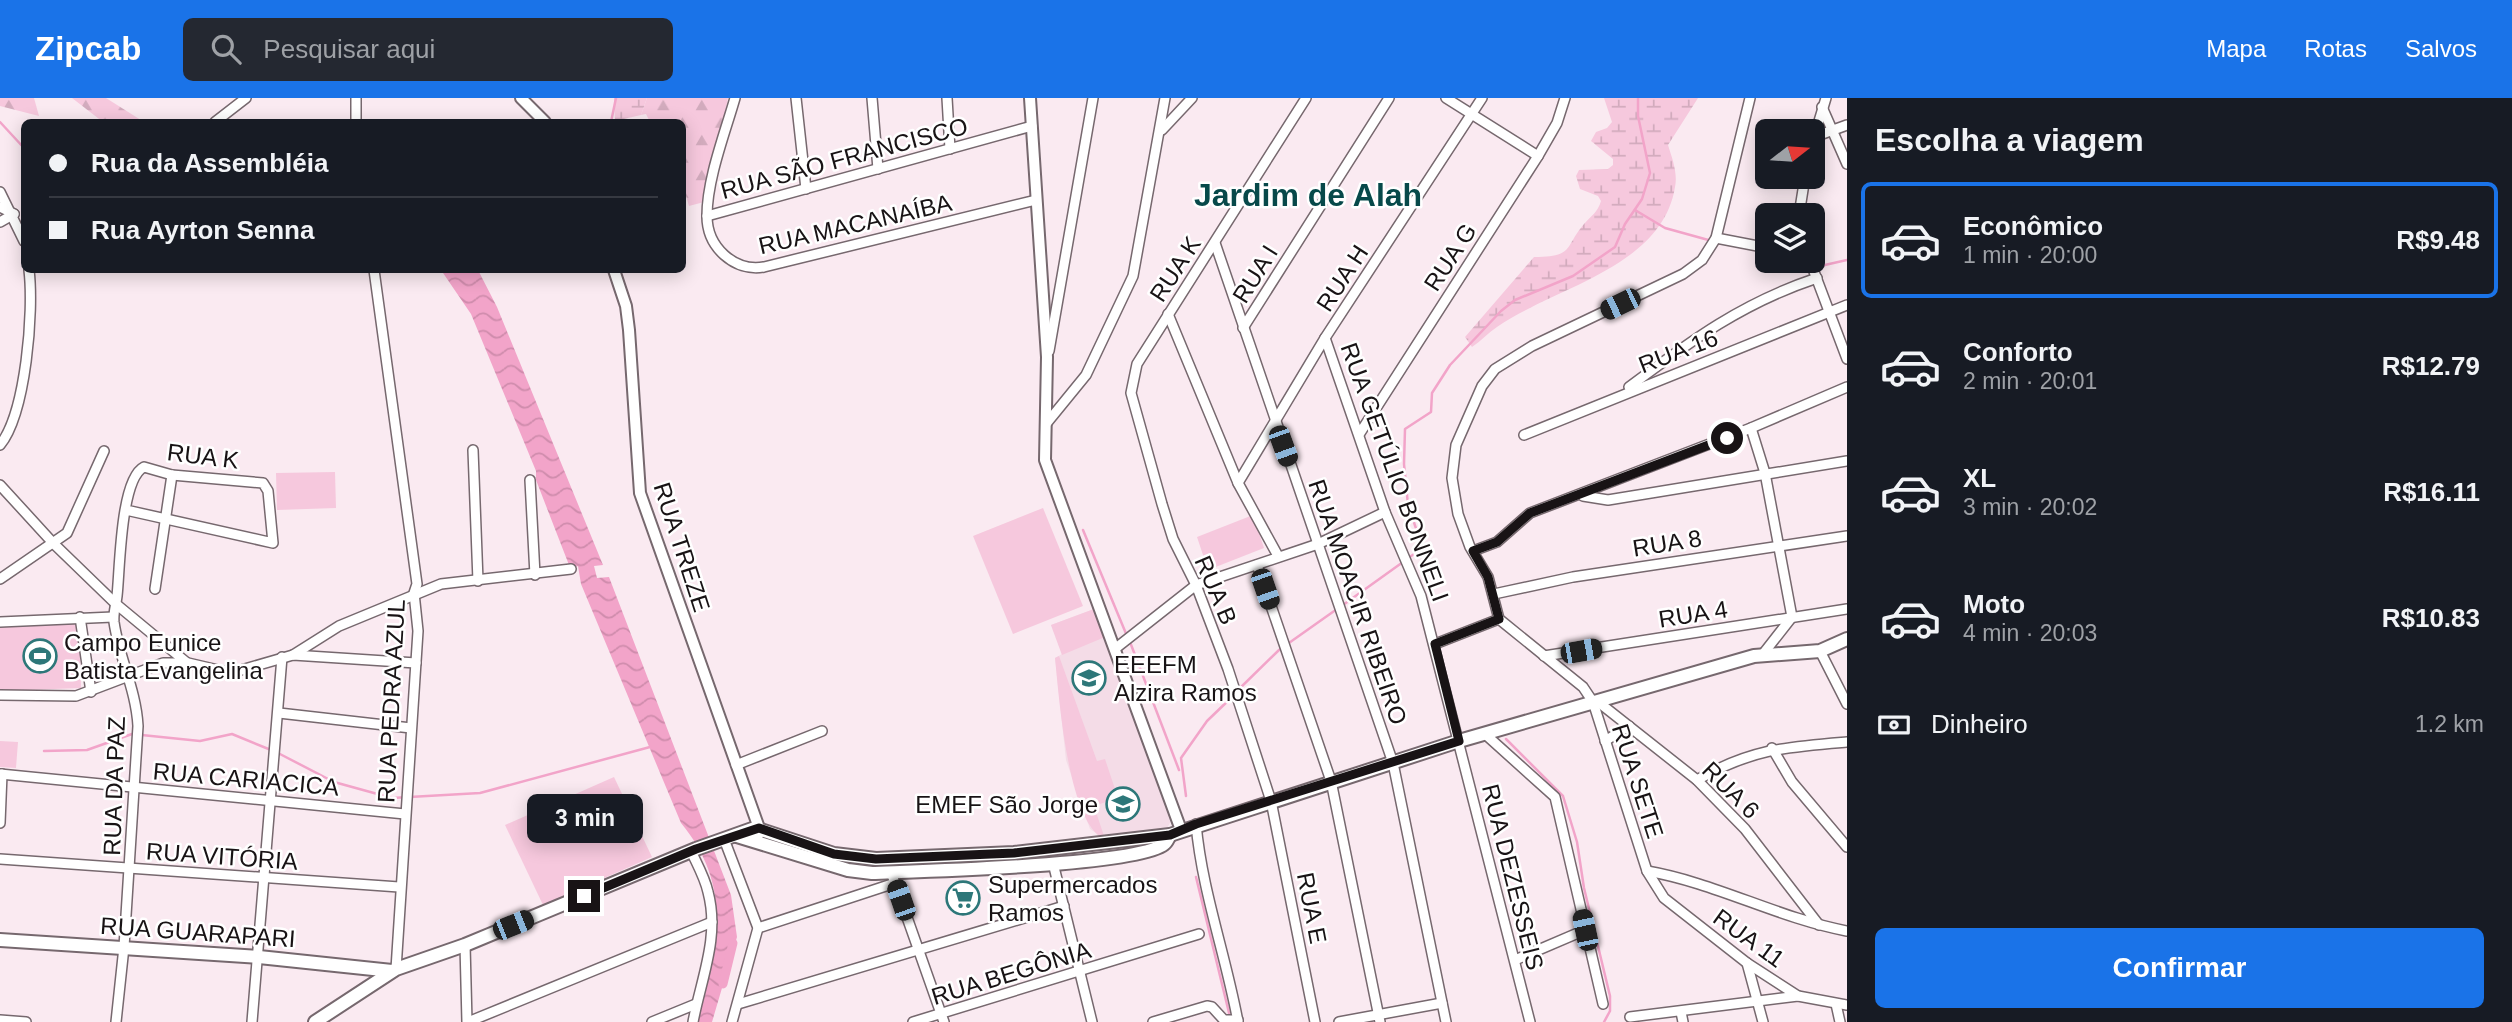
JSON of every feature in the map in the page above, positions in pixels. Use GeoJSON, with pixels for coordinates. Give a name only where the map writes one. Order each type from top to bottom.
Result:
{"type":"FeatureCollection","features":[{"type":"Feature","properties":{"kind":"main road"},"geometry":{"type":"LineString","coordinates":[[316,1022],[330,1018],[394,970],[465,945],[724,839],[759,834],[834,854],[876,859],[1014,853],[1185,829],[1459,741],[1595,701],[1763,654],[1820,652],[1847,639]]}},
{"type":"Feature","properties":{"kind":"main road"},"geometry":{"type":"LineString","coordinates":[[759,834],[848,870],[893,877],[1095,860],[1148,850],[1164,844],[1185,829]]}},
{"type":"Feature","properties":{"kind":"main road","name":"RUA GUARAPARI"},"geometry":{"type":"LineString","coordinates":[[0,940],[259,957],[394,970]]}},
{"type":"Feature","properties":{"kind":"street"},"geometry":{"type":"LineString","coordinates":[[219,119],[246,98]]}},
{"type":"Feature","properties":{"kind":"street"},"geometry":{"type":"LineString","coordinates":[[356,98],[356,119]]}},
{"type":"Feature","properties":{"kind":"street"},"geometry":{"type":"LineString","coordinates":[[521,98],[542,119]]}},
{"type":"Feature","properties":{"kind":"street"},"geometry":{"type":"LineString","coordinates":[[707,216],[735,98]]}},
{"type":"Feature","properties":{"kind":"street"},"geometry":{"type":"LineString","coordinates":[[796,98],[806,188]]}},
{"type":"Feature","properties":{"kind":"street"},"geometry":{"type":"LineString","coordinates":[[872,98],[878,169]]}},
{"type":"Feature","properties":{"kind":"street"},"geometry":{"type":"LineString","coordinates":[[947,98],[950,149]]}},
{"type":"Feature","properties":{"kind":"street"},"geometry":{"type":"LineString","coordinates":[[1030,98],[1047,357],[1044,449],[1049,476],[1199,859],[1226,960],[1235,1021]]}},
{"type":"Feature","properties":{"kind":"street"},"geometry":{"type":"LineString","coordinates":[[1047,357],[1093,98]]}},
{"type":"Feature","properties":{"kind":"street"},"geometry":{"type":"LineString","coordinates":[[1046,424],[1086,375],[1133,276],[1165,98]]}},
{"type":"Feature","properties":{"kind":"street"},"geometry":{"type":"LineString","coordinates":[[1161,131],[1192,98]]}},
{"type":"Feature","properties":{"kind":"street","name":"RUA K"},"geometry":{"type":"LineString","coordinates":[[1131,393],[1137,364],[1306,98]]}},
{"type":"Feature","properties":{"kind":"street","name":"RUA I"},"geometry":{"type":"LineString","coordinates":[[1243,328],[1389,98]]}},
{"type":"Feature","properties":{"kind":"street"},"geometry":{"type":"LineString","coordinates":[[1446,98],[1538,156]]}},
{"type":"Feature","properties":{"kind":"street","name":"RUA H"},"geometry":{"type":"LineString","coordinates":[[1238,483],[1325,338],[1482,98]]}},
{"type":"Feature","properties":{"kind":"street","name":"RUA G"},"geometry":{"type":"LineString","coordinates":[[1360,433],[1538,156],[1557,123],[1565,98]]}},
{"type":"Feature","properties":{"kind":"street"},"geometry":{"type":"LineString","coordinates":[[1435,644],[1499,619],[1494,594],[1458,514],[1452,470],[1460,436],[1487,377],[1532,346],[1683,274],[1702,260],[1716,238],[1750,98]]}},
{"type":"Feature","properties":{"kind":"street"},"geometry":{"type":"LineString","coordinates":[[1824,103],[1832,131],[1847,164]]}},
{"type":"Feature","properties":{"kind":"street"},"geometry":{"type":"LineString","coordinates":[[1825,134],[1847,125]]}},
{"type":"Feature","properties":{"kind":"street","name":"RUA SÃO FRANCISCO"},"geometry":{"type":"LineString","coordinates":[[707,216],[1032,126]]}},
{"type":"Feature","properties":{"kind":"street"},"geometry":{"type":"LineString","coordinates":[[0,192],[21,234]]}},
{"type":"Feature","properties":{"kind":"street","name":"RUA MACANAÍBA"},"geometry":{"type":"LineString","coordinates":[[707,216],[710,233],[720,251],[730,261],[753,269],[1036,200]]}},
{"type":"Feature","properties":{"kind":"street"},"geometry":{"type":"LineString","coordinates":[[0,207],[13,214]]}},
{"type":"Feature","properties":{"kind":"street"},"geometry":{"type":"LineString","coordinates":[[0,222],[13,214]]}},
{"type":"Feature","properties":{"kind":"street"},"geometry":{"type":"LineString","coordinates":[[1716,238],[1755,246]]}},
{"type":"Feature","properties":{"kind":"street","name":"RUA MOACIR RIBEIRO"},"geometry":{"type":"LineString","coordinates":[[1215,243],[1274,422],[1393,763],[1446,1022]]}},
{"type":"Feature","properties":{"kind":"street"},"geometry":{"type":"LineString","coordinates":[[0,445],[10,429],[19,401],[28,338],[30,273]]}},
{"type":"Feature","properties":{"kind":"street","name":"RUA PEDRA AZUL"},"geometry":{"type":"LineString","coordinates":[[374,273],[417,584],[414,593],[418,631],[394,970]]}},
{"type":"Feature","properties":{"kind":"street","name":"RUA TREZE"},"geometry":{"type":"LineString","coordinates":[[615,273],[626,306],[629,330],[640,493],[759,834]]}},
{"type":"Feature","properties":{"kind":"street"},"geometry":{"type":"LineString","coordinates":[[1815,273],[1847,359]]}},
{"type":"Feature","properties":{"kind":"street"},"geometry":{"type":"LineString","coordinates":[[1620,394],[1725,318],[1776,292],[1817,278]]}},
{"type":"Feature","properties":{"kind":"street","name":"RUA 16"},"geometry":{"type":"LineString","coordinates":[[1524,435],[1620,394],[1847,305]]}},
{"type":"Feature","properties":{"kind":"street"},"geometry":{"type":"LineString","coordinates":[[1168,314],[1238,483],[1278,556]]}},
{"type":"Feature","properties":{"kind":"street","name":"RUA GETÚLIO BONNELI"},"geometry":{"type":"LineString","coordinates":[[1325,338],[1360,433],[1385,512],[1421,596],[1459,741]]}},
{"type":"Feature","properties":{"kind":"street"},"geometry":{"type":"LineString","coordinates":[[1473,551],[1497,542],[1530,513],[1751,428],[1847,387]]}},
{"type":"Feature","properties":{"kind":"street","name":"RUA B"},"geometry":{"type":"LineString","coordinates":[[1131,393],[1173,539],[1196,585],[1228,669],[1271,800]]}},
{"type":"Feature","properties":{"kind":"street"},"geometry":{"type":"LineString","coordinates":[[1751,428],[1765,473],[1792,617],[1763,654]]}},
{"type":"Feature","properties":{"kind":"street"},"geometry":{"type":"LineString","coordinates":[[473,450],[478,581]]}},
{"type":"Feature","properties":{"kind":"street"},"geometry":{"type":"LineString","coordinates":[[0,579],[53,543],[71,527],[104,451]]}},
{"type":"Feature","properties":{"kind":"street"},"geometry":{"type":"LineString","coordinates":[[1581,495],[1608,500],[1847,461]]}},
{"type":"Feature","properties":{"kind":"street","name":"RUA K"},"geometry":{"type":"LineString","coordinates":[[137,473],[144,467],[172,475],[259,481],[266,487],[273,543],[165,521]]}},
{"type":"Feature","properties":{"kind":"street","name":"RUA DA PAZ"},"geometry":{"type":"LineString","coordinates":[[116,1022],[136,789],[138,718],[130,678],[120,655],[113,617],[119,544],[137,473]]}},
{"type":"Feature","properties":{"kind":"street"},"geometry":{"type":"LineString","coordinates":[[155,589],[172,475]]}},
{"type":"Feature","properties":{"kind":"street"},"geometry":{"type":"LineString","coordinates":[[530,480],[535,575]]}},
{"type":"Feature","properties":{"kind":"street"},"geometry":{"type":"LineString","coordinates":[[0,485],[53,543],[116,604],[188,663]]}},
{"type":"Feature","properties":{"kind":"street"},"geometry":{"type":"LineString","coordinates":[[126,510],[165,521]]}},
{"type":"Feature","properties":{"kind":"street"},"geometry":{"type":"LineString","coordinates":[[1116,648],[1196,585],[1318,544],[1385,512]]}},
{"type":"Feature","properties":{"kind":"street","name":"RUA 8"},"geometry":{"type":"LineString","coordinates":[[1494,594],[1573,577],[1847,536]]}},
{"type":"Feature","properties":{"kind":"street"},"geometry":{"type":"LineString","coordinates":[[1257,565],[1331,781],[1379,1018]]}},
{"type":"Feature","properties":{"kind":"street"},"geometry":{"type":"LineString","coordinates":[[293,655],[339,626],[441,584],[572,569]]}},
{"type":"Feature","properties":{"kind":"street","name":"RUA 4"},"geometry":{"type":"LineString","coordinates":[[1544,656],[1847,609]]}},
{"type":"Feature","properties":{"kind":"street"},"geometry":{"type":"LineString","coordinates":[[80,617],[91,692]]}},
{"type":"Feature","properties":{"kind":"street"},"geometry":{"type":"LineString","coordinates":[[0,622],[113,617]]}},
{"type":"Feature","properties":{"kind":"street","name":"RUA 6"},"geometry":{"type":"LineString","coordinates":[[1499,619],[1583,687],[1595,701],[1696,780],[1745,829],[1819,925]]}},
{"type":"Feature","properties":{"kind":"street"},"geometry":{"type":"LineString","coordinates":[[1820,652],[1847,704]]}},
{"type":"Feature","properties":{"kind":"street"},"geometry":{"type":"LineString","coordinates":[[0,695],[76,696],[130,678],[163,663],[188,663],[231,673],[293,655],[416,663]]}},
{"type":"Feature","properties":{"kind":"street"},"geometry":{"type":"LineString","coordinates":[[253,1022],[282,657]]}},
{"type":"Feature","properties":{"kind":"street","name":"RUA SETE"},"geometry":{"type":"LineString","coordinates":[[1595,701],[1605,741],[1647,871]]}},
{"type":"Feature","properties":{"kind":"street"},"geometry":{"type":"LineString","coordinates":[[279,713],[411,728]]}},
{"type":"Feature","properties":{"kind":"street"},"geometry":{"type":"LineString","coordinates":[[1605,741],[1629,726]]}},
{"type":"Feature","properties":{"kind":"street"},"geometry":{"type":"LineString","coordinates":[[736,765],[822,731]]}},
{"type":"Feature","properties":{"kind":"street"},"geometry":{"type":"LineString","coordinates":[[1485,734],[1555,797],[1603,1004]]}},
{"type":"Feature","properties":{"kind":"street","name":"RUA DEZESSEIS"},"geometry":{"type":"LineString","coordinates":[[1459,741],[1530,1022]]}},
{"type":"Feature","properties":{"kind":"street"},"geometry":{"type":"LineString","coordinates":[[1696,780],[1747,755],[1772,748],[1847,741]]}},
{"type":"Feature","properties":{"kind":"street"},"geometry":{"type":"LineString","coordinates":[[1772,748],[1792,782],[1847,847]]}},
{"type":"Feature","properties":{"kind":"street"},"geometry":{"type":"LineString","coordinates":[[0,823],[1,774]]}},
{"type":"Feature","properties":{"kind":"street","name":"RUA CARIACICA"},"geometry":{"type":"LineString","coordinates":[[1,774],[269,803],[349,807],[405,814]]}},
{"type":"Feature","properties":{"kind":"street","name":"RUA E"},"geometry":{"type":"LineString","coordinates":[[1271,800],[1315,1022]]}},
{"type":"Feature","properties":{"kind":"street"},"geometry":{"type":"LineString","coordinates":[[724,839],[758,928],[732,1022]]}},
{"type":"Feature","properties":{"kind":"street"},"geometry":{"type":"LineString","coordinates":[[693,1022],[708,966],[712,922],[708,888],[694,850]]}},
{"type":"Feature","properties":{"kind":"street","name":"RUA VITÓRIA"},"geometry":{"type":"LineString","coordinates":[[0,859],[264,880],[399,887]]}},
{"type":"Feature","properties":{"kind":"street"},"geometry":{"type":"LineString","coordinates":[[1053,863],[1092,1022]]}},
{"type":"Feature","properties":{"kind":"street"},"geometry":{"type":"LineString","coordinates":[[1647,871],[1727,891],[1819,925],[1847,930]]}},
{"type":"Feature","properties":{"kind":"street","name":"RUA 11"},"geometry":{"type":"LineString","coordinates":[[1647,871],[1664,898],[1747,962],[1798,996],[1847,1005]]}},
{"type":"Feature","properties":{"kind":"street"},"geometry":{"type":"LineString","coordinates":[[758,928],[893,877],[943,1018]]}},
{"type":"Feature","properties":{"kind":"street"},"geometry":{"type":"LineString","coordinates":[[737,1004],[1064,906]]}},
{"type":"Feature","properties":{"kind":"street"},"geometry":{"type":"LineString","coordinates":[[465,945],[468,1022],[712,922]]}},
{"type":"Feature","properties":{"kind":"street"},"geometry":{"type":"LineString","coordinates":[[1515,960],[1585,930]]}},
{"type":"Feature","properties":{"kind":"street","name":"RUA BEGÔNIA"},"geometry":{"type":"LineString","coordinates":[[913,1022],[943,1018],[1199,934]]}},
{"type":"Feature","properties":{"kind":"street"},"geometry":{"type":"LineString","coordinates":[[1747,962],[1763,1022]]}},
{"type":"Feature","properties":{"kind":"street"},"geometry":{"type":"LineString","coordinates":[[1630,1017],[1798,996]]}},
{"type":"Feature","properties":{"kind":"street"},"geometry":{"type":"LineString","coordinates":[[1339,1022],[1379,1018],[1442,1003]]}},
{"type":"Feature","properties":{"kind":"street"},"geometry":{"type":"LineString","coordinates":[[652,1022],[696,1004]]}},
{"type":"Feature","properties":{"kind":"street"},"geometry":{"type":"LineString","coordinates":[[1836,1004],[1840,1022]]}},
{"type":"Feature","properties":{"kind":"street"},"geometry":{"type":"LineString","coordinates":[[1153,1022],[1209,1006],[1235,1021]]}},
{"type":"Feature","properties":{"kind":"street"},"geometry":{"type":"LineString","coordinates":[[1681,1012],[1683,1022]]}},
{"type":"Feature","properties":{"kind":"street"},"geometry":{"type":"LineString","coordinates":[[0,1020],[26,1022]]}},
{"type":"Feature","properties":{"kind":"shaded area"},"geometry":{"type":"Polygon","coordinates":[[[1094,609],[1171,821],[1167,828],[1105,839],[1090,829],[1066,760],[1055,658],[1062,654],[1051,625],[1094,609]]]}},
{"type":"Feature","properties":{"kind":"green space"},"geometry":{"type":"Polygon","coordinates":[[[0,98],[34,98],[39,116],[0,106],[0,98]]]}},
{"type":"Feature","properties":{"kind":"green space"},"geometry":{"type":"Polygon","coordinates":[[[72,98],[106,98],[139,119],[99,119],[72,98]]]}},
{"type":"Feature","properties":{"kind":"green space"},"geometry":{"type":"Polygon","coordinates":[[[614,98],[647,98],[641,115],[615,119],[614,98]]]}},
{"type":"Feature","properties":{"kind":"green space"},"geometry":{"type":"Polygon","coordinates":[[[647,98],[728,98],[709,194],[704,202],[689,206],[686,196],[686,119],[648,119],[646,114],[641,115],[647,98]]]}},
{"type":"Feature","properties":{"kind":"green space"},"geometry":{"type":"Polygon","coordinates":[[[1604,98],[1698,98],[1668,145],[1676,182],[1666,215],[1650,237],[1628,256],[1520,313],[1472,347],[1465,337],[1534,257],[1563,253],[1598,208],[1601,201],[1598,196],[1580,189],[1576,176],[1579,170],[1608,169],[1613,165],[1613,159],[1591,141],[1596,132],[1607,128],[1612,122],[1604,98]]]}},
{"type":"Feature","properties":{"kind":"green space"},"geometry":{"type":"Polygon","coordinates":[[[335,472],[336,508],[277,510],[276,473],[335,472]]]}},
{"type":"Feature","properties":{"kind":"green space"},"geometry":{"type":"Polygon","coordinates":[[[1043,508],[1083,606],[1013,634],[973,536],[1043,508]]]}},
{"type":"Feature","properties":{"kind":"green space"},"geometry":{"type":"Polygon","coordinates":[[[1253,515],[1264,548],[1208,570],[1197,537],[1253,515]]]}},
{"type":"Feature","properties":{"kind":"green space"},"geometry":{"type":"Polygon","coordinates":[[[1094,609],[1105,637],[1062,655],[1051,625],[1094,609]]]}},
{"type":"Feature","properties":{"kind":"green space","name":"Campo Eunice Batista Evangelina"},"geometry":{"type":"Polygon","coordinates":[[[79,619],[81,688],[0,691],[0,623],[79,619]]]}},
{"type":"Feature","properties":{"kind":"green space"},"geometry":{"type":"Polygon","coordinates":[[[1059,656],[1097,761],[1105,759],[1118,798],[1094,806],[1105,839],[1092,829],[1074,786],[1059,700],[1055,658],[1059,656]]]}},
{"type":"Feature","properties":{"kind":"green space"},"geometry":{"type":"Polygon","coordinates":[[[0,741],[18,742],[16,768],[0,767],[0,741]]]}},
{"type":"Feature","properties":{"kind":"green space"},"geometry":{"type":"Polygon","coordinates":[[[614,777],[652,857],[543,905],[505,825],[614,777]]]}},
{"type":"Feature","properties":{"kind":"water"},"geometry":{"type":"Polygon","coordinates":[[[443,273],[480,273],[497,307],[603,565],[594,566],[597,578],[609,577],[731,895],[737,937],[712,1022],[696,1022],[714,944],[715,896],[709,872],[698,848],[681,823],[581,584],[578,566],[571,569],[569,565],[536,480],[536,471],[471,314],[443,273]]]}},
{"type":"Feature","properties":{"kind":"waterway"},"geometry":{"type":"LineString","coordinates":[[612,119],[616,98]]}},
{"type":"Feature","properties":{"kind":"waterway"},"geometry":{"type":"LineString","coordinates":[[1408,558],[1419,551],[1421,543],[1408,505],[1404,464],[1405,429],[1431,412],[1432,393],[1450,365],[1501,311],[1515,300],[1573,276],[1615,247],[1625,224],[1642,199],[1650,173],[1638,116],[1638,98]]}},
{"type":"Feature","properties":{"kind":"waterway"},"geometry":{"type":"LineString","coordinates":[[0,122],[21,145]]}},
{"type":"Feature","properties":{"kind":"waterway"},"geometry":{"type":"LineString","coordinates":[[1635,210],[1665,228],[1712,241]]}},
{"type":"Feature","properties":{"kind":"waterway"},"geometry":{"type":"LineString","coordinates":[[1825,265],[1847,260]]}},
{"type":"Feature","properties":{"kind":"waterway"},"geometry":{"type":"LineString","coordinates":[[1083,530],[1127,636]]}},
{"type":"Feature","properties":{"kind":"waterway"},"geometry":{"type":"LineString","coordinates":[[1343,605],[1403,562]]}},
{"type":"Feature","properties":{"kind":"waterway"},"geometry":{"type":"LineString","coordinates":[[1237,691],[1279,650],[1337,609]]}},
{"type":"Feature","properties":{"kind":"waterway"},"geometry":{"type":"LineString","coordinates":[[1130,642],[1179,770]]}},
{"type":"Feature","properties":{"kind":"waterway"},"geometry":{"type":"LineString","coordinates":[[1186,796],[1181,758],[1207,721],[1233,696]]}},
{"type":"Feature","properties":{"kind":"waterway"},"geometry":{"type":"LineString","coordinates":[[44,751],[87,750],[132,734],[200,741],[232,734],[271,750]]}},
{"type":"Feature","properties":{"kind":"waterway"},"geometry":{"type":"LineString","coordinates":[[1506,739],[1563,796],[1577,842],[1584,888],[1610,996],[1610,1011],[1604,1022]]}},
{"type":"Feature","properties":{"kind":"waterway"},"geometry":{"type":"LineString","coordinates":[[278,753],[334,782],[392,798],[480,793],[650,747]]}},
{"type":"Feature","properties":{"kind":"waterway"},"geometry":{"type":"LineString","coordinates":[[1196,877],[1230,1017]]}},
{"type":"Feature","properties":{"kind":"waterway"},"geometry":{"type":"LineString","coordinates":[[723,984],[733,943]]}},
{"type":"Feature","properties":{"kind":"place","name":"Campo Eunice Batista Evangelina"},"geometry":{"type":"Point","coordinates":[40,656]}},
{"type":"Feature","properties":{"kind":"place","name":"EEEFM Alzira Ramos"},"geometry":{"type":"Point","coordinates":[1089,678]}},
{"type":"Feature","properties":{"kind":"place","name":"EMEF São Jorge"},"geometry":{"type":"Point","coordinates":[1123,804]}},
{"type":"Feature","properties":{"kind":"place","name":"Supermercados Ramos"},"geometry":{"type":"Point","coordinates":[963,898]}},
{"type":"Feature","properties":{"kind":"district","name":"Jardim de Alah"},"geometry":{"type":"Point","coordinates":[1308,195]}},
{"type":"Feature","properties":{"kind":"route"},"geometry":{"type":"LineString","coordinates":[[584,896],[696,849],[759,828],[834,854],[876,859],[1014,853],[1170,835],[1196,824],[1459,741],[1435,644],[1499,619],[1488,577],[1473,551],[1497,542],[1530,513],[1727,438]]}}]}
